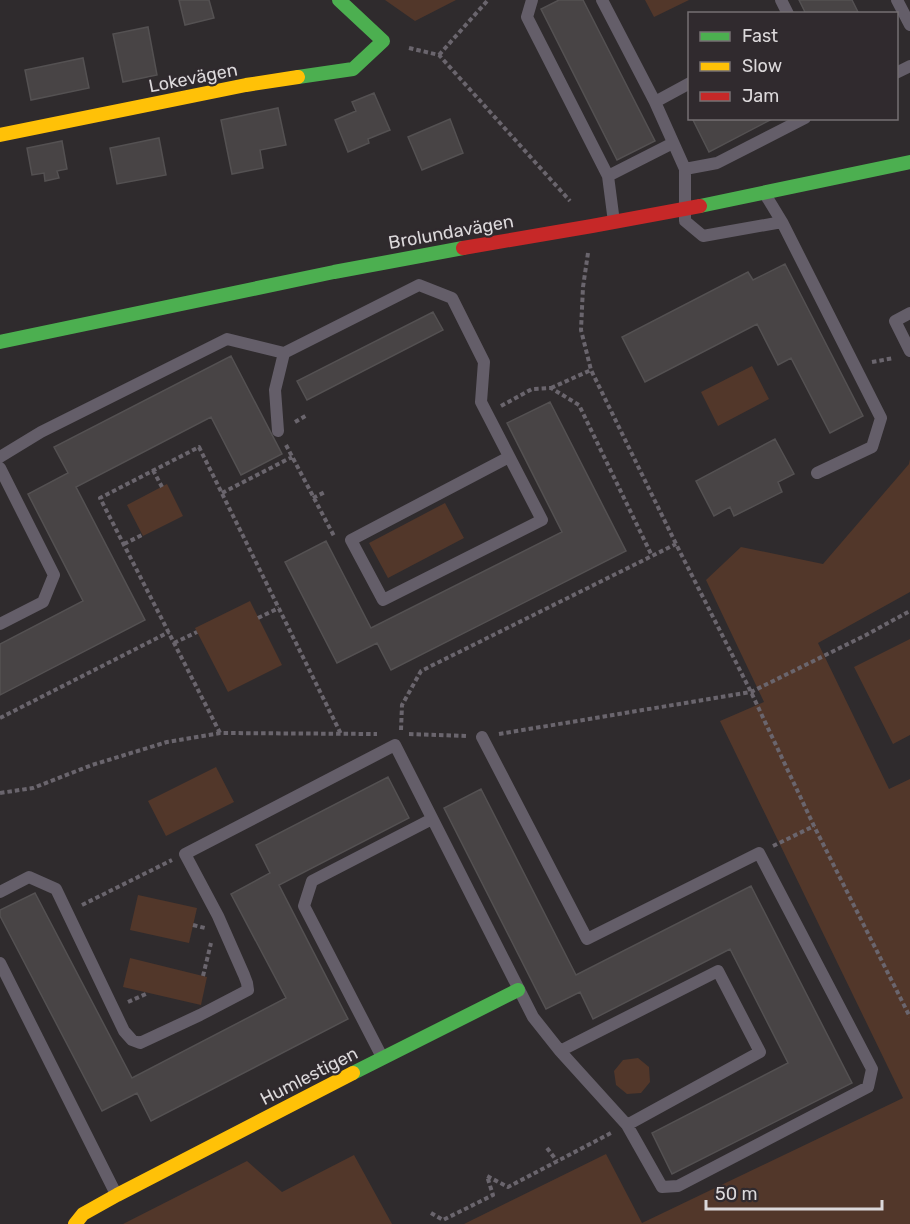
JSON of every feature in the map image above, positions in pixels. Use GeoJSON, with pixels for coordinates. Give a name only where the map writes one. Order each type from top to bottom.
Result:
{"type":"FeatureCollection","features":[{"type":"Feature","properties":{"kind":"street"},"geometry":{"type":"LineString","coordinates":[[339,0],[384,41]]}},
{"type":"Feature","properties":{"kind":"street","name":"Lokevägen"},"geometry":{"type":"LineString","coordinates":[[0,135],[246,85],[353,69],[384,41]]}},
{"type":"Feature","properties":{"kind":"street","name":"Brolundavägen"},"geometry":{"type":"LineString","coordinates":[[0,342],[334,272],[416,271],[592,226],[910,162]]}},
{"type":"Feature","properties":{"kind":"street","name":"Humlestigen"},"geometry":{"type":"LineString","coordinates":[[75,1224],[83,1214],[117,1195],[518,990]]}},
{"type":"Feature","properties":{"kind":"lane"},"geometry":{"type":"LineString","coordinates":[[532,0],[527,16],[608,176],[614,222]]}},
{"type":"Feature","properties":{"kind":"lane"},"geometry":{"type":"LineString","coordinates":[[602,0],[655,102],[685,169],[685,221],[703,236],[782,222]]}},
{"type":"Feature","properties":{"kind":"lane"},"geometry":{"type":"LineString","coordinates":[[897,0],[910,25]]}},
{"type":"Feature","properties":{"kind":"lane"},"geometry":{"type":"LineString","coordinates":[[655,102],[688,84]]}},
{"type":"Feature","properties":{"kind":"lane"},"geometry":{"type":"LineString","coordinates":[[685,169],[717,163],[801,120]]}},
{"type":"Feature","properties":{"kind":"lane"},"geometry":{"type":"LineString","coordinates":[[608,176],[673,143]]}},
{"type":"Feature","properties":{"kind":"lane"},"geometry":{"type":"LineString","coordinates":[[764,193],[782,222],[881,418],[872,447],[817,473]]}},
{"type":"Feature","properties":{"kind":"lane"},"geometry":{"type":"LineString","coordinates":[[278,431],[275,390],[284,353],[416,271],[452,298],[484,362],[481,402],[510,457],[542,520],[383,600],[351,540],[510,457]]}},
{"type":"Feature","properties":{"kind":"lane"},"geometry":{"type":"LineString","coordinates":[[904,354],[895,321],[910,313]]}},
{"type":"Feature","properties":{"kind":"lane"},"geometry":{"type":"LineString","coordinates":[[0,457],[42,432],[226,339],[284,353]]}},
{"type":"Feature","properties":{"kind":"lane"},"geometry":{"type":"LineString","coordinates":[[0,468],[54,575],[43,602],[0,624]]}},
{"type":"Feature","properties":{"kind":"lane"},"geometry":{"type":"LineString","coordinates":[[0,892],[29,877],[56,889],[124,1031],[132,1040],[140,1042],[248,990],[244,975],[218,916],[185,854],[395,745],[533,1017],[560,1051],[627,1125],[662,1187],[678,1186],[868,1087],[872,1069],[759,853],[587,939],[482,736]]}},
{"type":"Feature","properties":{"kind":"lane"},"geometry":{"type":"LineString","coordinates":[[383,1058],[304,906],[312,881],[432,819]]}},
{"type":"Feature","properties":{"kind":"lane"},"geometry":{"type":"LineString","coordinates":[[0,963],[117,1195]]}},
{"type":"Feature","properties":{"kind":"lane"},"geometry":{"type":"LineString","coordinates":[[560,1051],[718,971],[759,1052],[627,1125]]}},
{"type":"Feature","properties":{"kind":"path"},"geometry":{"type":"LineString","coordinates":[[439,56],[488,0]]}},
{"type":"Feature","properties":{"kind":"path"},"geometry":{"type":"LineString","coordinates":[[384,41],[439,56],[592,226],[583,287],[581,330],[591,370],[910,1017]]}},
{"type":"Feature","properties":{"kind":"path"},"geometry":{"type":"LineString","coordinates":[[854,364],[904,354]]}},
{"type":"Feature","properties":{"kind":"path"},"geometry":{"type":"LineString","coordinates":[[487,413],[532,389],[551,388],[591,370]]}},
{"type":"Feature","properties":{"kind":"path"},"geometry":{"type":"LineString","coordinates":[[551,388],[579,405],[652,556]]}},
{"type":"Feature","properties":{"kind":"path"},"geometry":{"type":"LineString","coordinates":[[278,431],[337,543],[356,548]]}},
{"type":"Feature","properties":{"kind":"path"},"geometry":{"type":"LineString","coordinates":[[220,733],[100,498],[199,447],[341,734]]}},
{"type":"Feature","properties":{"kind":"path"},"geometry":{"type":"LineString","coordinates":[[222,493],[292,458]]}},
{"type":"Feature","properties":{"kind":"path"},"geometry":{"type":"LineString","coordinates":[[153,470],[162,487]]}},
{"type":"Feature","properties":{"kind":"path"},"geometry":{"type":"LineString","coordinates":[[313,498],[325,492]]}},
{"type":"Feature","properties":{"kind":"path"},"geometry":{"type":"LineString","coordinates":[[124,544],[142,535]]}},
{"type":"Feature","properties":{"kind":"path"},"geometry":{"type":"LineString","coordinates":[[676,544],[421,671],[402,705],[401,734],[482,736],[751,692],[910,611]]}},
{"type":"Feature","properties":{"kind":"path"},"geometry":{"type":"LineString","coordinates":[[258,618],[279,608]]}},
{"type":"Feature","properties":{"kind":"path"},"geometry":{"type":"LineString","coordinates":[[0,718],[169,632]]}},
{"type":"Feature","properties":{"kind":"path"},"geometry":{"type":"LineString","coordinates":[[174,643],[197,632]]}},
{"type":"Feature","properties":{"kind":"path"},"geometry":{"type":"LineString","coordinates":[[0,793],[33,788],[92,765],[167,742],[220,733],[381,734]]}},
{"type":"Feature","properties":{"kind":"path"},"geometry":{"type":"LineString","coordinates":[[759,853],[814,826]]}},
{"type":"Feature","properties":{"kind":"path"},"geometry":{"type":"LineString","coordinates":[[68,912],[185,854]]}},
{"type":"Feature","properties":{"kind":"path"},"geometry":{"type":"LineString","coordinates":[[431,1213],[444,1221],[493,1195],[487,1176],[508,1186],[627,1125]]}},
{"type":"Feature","properties":{"kind":"path"},"geometry":{"type":"LineString","coordinates":[[547,1148],[557,1161]]}},
{"type":"Feature","properties":{"kind":"shaded area"},"geometry":{"type":"Polygon","coordinates":[[[385,0],[456,0],[415,21],[385,0]]]}},
{"type":"Feature","properties":{"kind":"shaded area"},"geometry":{"type":"Polygon","coordinates":[[[645,0],[689,0],[654,17],[645,0]]]}},
{"type":"Feature","properties":{"kind":"shaded area"},"geometry":{"type":"Polygon","coordinates":[[[752,366],[769,399],[718,426],[701,392],[752,366]]]}},
{"type":"Feature","properties":{"kind":"shaded area"},"geometry":{"type":"Polygon","coordinates":[[[910,459],[910,592],[818,643],[889,789],[910,779],[910,1224],[464,1224],[606,1154],[642,1223],[903,1098],[720,721],[764,702],[706,580],[741,547],[823,564],[909,464],[910,459]]]}},
{"type":"Feature","properties":{"kind":"shaded area"},"geometry":{"type":"Polygon","coordinates":[[[167,484],[183,516],[143,536],[127,505],[167,484]]]}},
{"type":"Feature","properties":{"kind":"shaded area"},"geometry":{"type":"Polygon","coordinates":[[[445,503],[464,538],[388,578],[369,543],[445,503]]]}},
{"type":"Feature","properties":{"kind":"shaded area"},"geometry":{"type":"Polygon","coordinates":[[[250,601],[282,665],[228,692],[195,628],[250,601]]]}},
{"type":"Feature","properties":{"kind":"shaded area"},"geometry":{"type":"Polygon","coordinates":[[[910,639],[910,735],[893,744],[854,667],[910,639]]]}},
{"type":"Feature","properties":{"kind":"shaded area"},"geometry":{"type":"Polygon","coordinates":[[[216,767],[234,802],[166,836],[148,801],[216,767]]]}},
{"type":"Feature","properties":{"kind":"shaded area"},"geometry":{"type":"Polygon","coordinates":[[[138,895],[197,908],[189,943],[130,930],[138,895]]]}},
{"type":"Feature","properties":{"kind":"shaded area"},"geometry":{"type":"Polygon","coordinates":[[[130,958],[207,977],[201,1005],[123,987],[130,958]]]}},
{"type":"Feature","properties":{"kind":"shaded area"},"geometry":{"type":"Polygon","coordinates":[[[638,1058],[649,1067],[650,1082],[641,1093],[627,1094],[616,1085],[614,1071],[623,1060],[638,1058]]]}},
{"type":"Feature","properties":{"kind":"shaded area"},"geometry":{"type":"Polygon","coordinates":[[[354,1155],[392,1224],[123,1224],[247,1161],[282,1192],[354,1155]]]}},
{"type":"Feature","properties":{"kind":"building"},"geometry":{"type":"Polygon","coordinates":[[[179,0],[209,0],[214,18],[185,25],[179,0]]]}},
{"type":"Feature","properties":{"kind":"building"},"geometry":{"type":"Polygon","coordinates":[[[559,0],[583,0],[655,141],[617,160],[541,9],[559,0]]]}},
{"type":"Feature","properties":{"kind":"building"},"geometry":{"type":"Polygon","coordinates":[[[799,0],[852,0],[858,12],[805,12],[799,0]]]}},
{"type":"Feature","properties":{"kind":"building"},"geometry":{"type":"Polygon","coordinates":[[[148,27],[157,75],[123,82],[113,34],[148,27]]]}},
{"type":"Feature","properties":{"kind":"building"},"geometry":{"type":"Polygon","coordinates":[[[83,58],[89,88],[31,100],[25,70],[83,58]]]}},
{"type":"Feature","properties":{"kind":"building"},"geometry":{"type":"Polygon","coordinates":[[[374,93],[390,130],[368,139],[369,143],[348,152],[335,120],[356,111],[352,102],[374,93]]]}},
{"type":"Feature","properties":{"kind":"building"},"geometry":{"type":"Polygon","coordinates":[[[278,108],[286,145],[260,150],[263,168],[232,174],[221,120],[278,108]]]}},
{"type":"Feature","properties":{"kind":"building"},"geometry":{"type":"Polygon","coordinates":[[[450,119],[463,153],[422,170],[408,137],[450,119]]]}},
{"type":"Feature","properties":{"kind":"building"},"geometry":{"type":"Polygon","coordinates":[[[693,120],[770,120],[709,152],[693,120]]]}},
{"type":"Feature","properties":{"kind":"building"},"geometry":{"type":"Polygon","coordinates":[[[159,138],[166,175],[117,184],[110,148],[159,138]]]}},
{"type":"Feature","properties":{"kind":"building"},"geometry":{"type":"Polygon","coordinates":[[[62,141],[67,169],[57,171],[59,178],[45,181],[44,173],[32,175],[27,148],[62,141]]]}},
{"type":"Feature","properties":{"kind":"building"},"geometry":{"type":"Polygon","coordinates":[[[785,264],[863,416],[830,433],[791,358],[778,365],[757,324],[645,382],[622,337],[748,272],[753,280],[785,264]]]}},
{"type":"Feature","properties":{"kind":"building"},"geometry":{"type":"Polygon","coordinates":[[[433,312],[443,330],[307,400],[297,381],[433,312]]]}},
{"type":"Feature","properties":{"kind":"building"},"geometry":{"type":"Polygon","coordinates":[[[231,356],[282,454],[241,475],[211,417],[76,487],[145,620],[0,695],[0,644],[83,601],[28,494],[68,473],[54,447],[231,356]]]}},
{"type":"Feature","properties":{"kind":"building"},"geometry":{"type":"Polygon","coordinates":[[[550,402],[626,551],[391,670],[377,643],[337,663],[285,562],[326,541],[371,628],[562,532],[507,423],[550,402]]]}},
{"type":"Feature","properties":{"kind":"building"},"geometry":{"type":"Polygon","coordinates":[[[775,439],[794,474],[778,482],[782,492],[734,516],[730,507],[714,516],[696,481],[775,439]]]}},
{"type":"Feature","properties":{"kind":"building"},"geometry":{"type":"Polygon","coordinates":[[[388,777],[409,818],[279,885],[348,1019],[151,1121],[137,1093],[102,1111],[0,916],[0,910],[35,893],[132,1078],[286,998],[231,894],[270,873],[256,845],[388,777]]]}},
{"type":"Feature","properties":{"kind":"building"},"geometry":{"type":"Polygon","coordinates":[[[481,789],[576,975],[751,886],[852,1083],[672,1174],[652,1133],[788,1063],[730,949],[593,1019],[580,992],[546,1009],[444,808],[481,789]]]}},
{"type":"Feature","properties":{"kind":"traffic: fast"},"geometry":{"type":"LineString","coordinates":[[298,77],[353,69],[383,41],[339,0]]}},
{"type":"Feature","properties":{"kind":"traffic: fast"},"geometry":{"type":"LineString","coordinates":[[700,206],[910,162]]}},
{"type":"Feature","properties":{"kind":"traffic: fast"},"geometry":{"type":"LineString","coordinates":[[0,342],[334,272],[463,248]]}},
{"type":"Feature","properties":{"kind":"traffic: fast"},"geometry":{"type":"LineString","coordinates":[[353,1073],[518,990]]}},
{"type":"Feature","properties":{"kind":"traffic: slow"},"geometry":{"type":"LineString","coordinates":[[0,135],[246,85],[298,77]]}},
{"type":"Feature","properties":{"kind":"traffic: slow"},"geometry":{"type":"LineString","coordinates":[[75,1224],[83,1214],[117,1195],[353,1073]]}},
{"type":"Feature","properties":{"kind":"traffic: jam"},"geometry":{"type":"LineString","coordinates":[[463,248],[700,206]]}}]}
